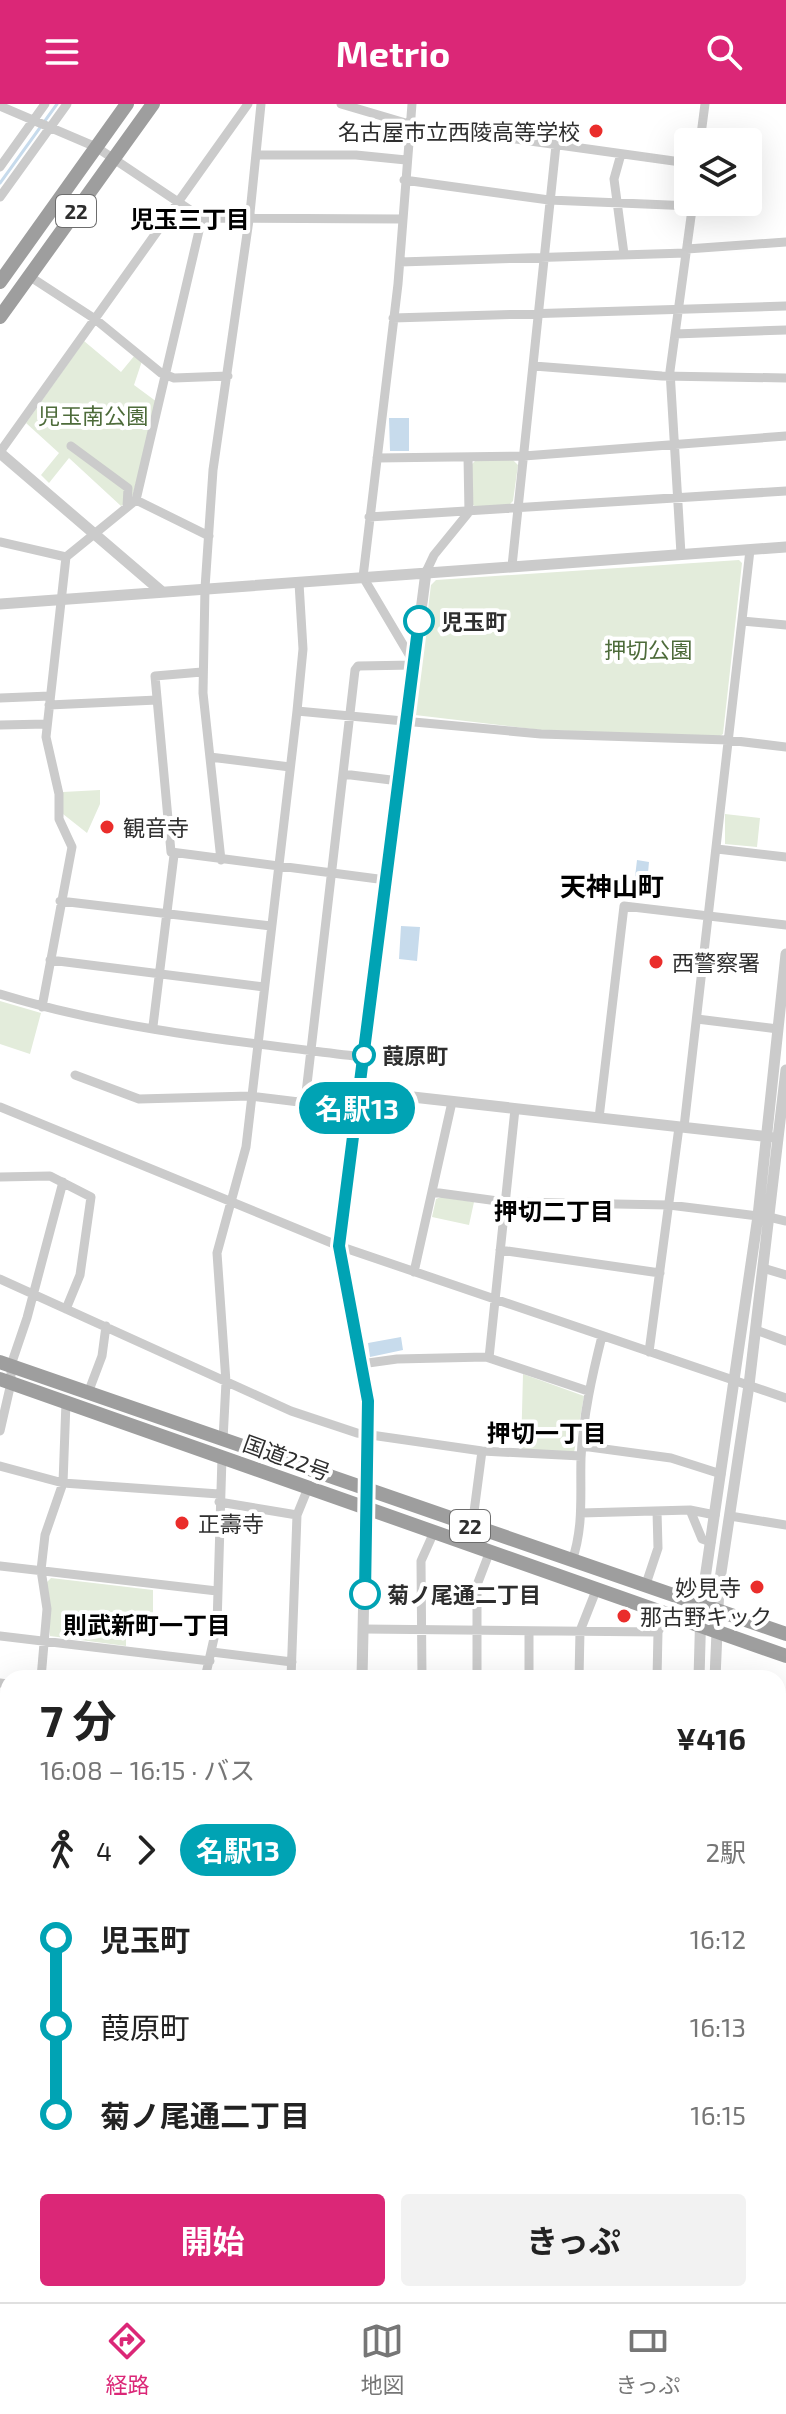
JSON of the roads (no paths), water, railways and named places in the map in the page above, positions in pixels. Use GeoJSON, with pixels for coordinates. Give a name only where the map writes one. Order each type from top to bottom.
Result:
{"type":"FeatureCollection","features":[{"type":"Feature","properties":{"kind":"highway","name":"22"},"geometry":{"type":"LineString","coordinates":[[0,282],[5,265],[127,104]]}},
{"type":"Feature","properties":{"kind":"highway","name":"22"},"geometry":{"type":"LineString","coordinates":[[0,317],[153,104]]}},
{"type":"Feature","properties":{"kind":"highway","name":"国道22号"},"geometry":{"type":"LineString","coordinates":[[5,1363],[786,1634]]}},
{"type":"Feature","properties":{"kind":"highway","name":"国道22号"},"geometry":{"type":"LineString","coordinates":[[6,1381],[786,1656]]}},
{"type":"Feature","properties":{"kind":"street"},"geometry":{"type":"LineString","coordinates":[[0,197],[42,123],[45,104]]}},
{"type":"Feature","properties":{"kind":"street"},"geometry":{"type":"LineString","coordinates":[[0,167],[42,123],[67,104]]}},
{"type":"Feature","properties":{"kind":"street"},"geometry":{"type":"LineString","coordinates":[[161,591],[0,452],[248,104]]}},
{"type":"Feature","properties":{"kind":"street"},"geometry":{"type":"LineString","coordinates":[[221,860],[202,672],[205,588],[213,470],[228,376],[261,104]]}},
{"type":"Feature","properties":{"kind":"street"},"geometry":{"type":"LineString","coordinates":[[341,104],[409,124],[674,161]]}},
{"type":"Feature","properties":{"kind":"street"},"geometry":{"type":"LineString","coordinates":[[412,104],[400,262],[363,577],[414,664]]}},
{"type":"Feature","properties":{"kind":"street"},"geometry":{"type":"LineString","coordinates":[[702,128],[705,104]]}},
{"type":"Feature","properties":{"kind":"street"},"geometry":{"type":"LineString","coordinates":[[0,106],[96,147],[202,218],[401,219]]}},
{"type":"Feature","properties":{"kind":"street"},"geometry":{"type":"LineString","coordinates":[[512,566],[556,145]]}},
{"type":"Feature","properties":{"kind":"street"},"geometry":{"type":"LineString","coordinates":[[621,154],[614,179],[624,254]]}},
{"type":"Feature","properties":{"kind":"street"},"geometry":{"type":"LineString","coordinates":[[256,155],[356,155],[406,160]]}},
{"type":"Feature","properties":{"kind":"street"},"geometry":{"type":"LineString","coordinates":[[404,180],[549,200],[674,204]]}},
{"type":"Feature","properties":{"kind":"street"},"geometry":{"type":"LineString","coordinates":[[681,554],[671,377],[690,216]]}},
{"type":"Feature","properties":{"kind":"street"},"geometry":{"type":"LineString","coordinates":[[42,1007],[72,847],[59,819],[59,794],[46,737],[66,557],[136,500],[202,218]]}},
{"type":"Feature","properties":{"kind":"street"},"geometry":{"type":"LineString","coordinates":[[400,262],[686,251],[786,242]]}},
{"type":"Feature","properties":{"kind":"street"},"geometry":{"type":"LineString","coordinates":[[29,276],[95,319],[167,375],[228,376]]}},
{"type":"Feature","properties":{"kind":"street"},"geometry":{"type":"LineString","coordinates":[[393,318],[678,312],[786,306]]}},
{"type":"Feature","properties":{"kind":"street"},"geometry":{"type":"LineString","coordinates":[[675,334],[786,330]]}},
{"type":"Feature","properties":{"kind":"street"},"geometry":{"type":"LineString","coordinates":[[534,366],[671,377],[786,378]]}},
{"type":"Feature","properties":{"kind":"street"},"geometry":{"type":"LineString","coordinates":[[377,458],[524,456],[786,436]]}},
{"type":"Feature","properties":{"kind":"street"},"geometry":{"type":"LineString","coordinates":[[71,446],[128,488],[127,507]]}},
{"type":"Feature","properties":{"kind":"street"},"geometry":{"type":"LineString","coordinates":[[362,1670],[368,1401],[339,1246],[426,572],[434,555],[469,512],[468,457]]}},
{"type":"Feature","properties":{"kind":"street"},"geometry":{"type":"LineString","coordinates":[[369,517],[786,491]]}},
{"type":"Feature","properties":{"kind":"street"},"geometry":{"type":"LineString","coordinates":[[136,500],[209,536]]}},
{"type":"Feature","properties":{"kind":"street"},"geometry":{"type":"LineString","coordinates":[[0,542],[66,557]]}},
{"type":"Feature","properties":{"kind":"street"},"geometry":{"type":"LineString","coordinates":[[0,604],[786,547]]}},
{"type":"Feature","properties":{"kind":"street"},"geometry":{"type":"LineString","coordinates":[[649,1352],[710,916],[750,550]]}},
{"type":"Feature","properties":{"kind":"street"},"geometry":{"type":"LineString","coordinates":[[223,1440],[226,1382],[217,1253],[246,1147],[303,649],[299,583]]}},
{"type":"Feature","properties":{"kind":"street"},"geometry":{"type":"LineString","coordinates":[[742,621],[786,625]]}},
{"type":"Feature","properties":{"kind":"street"},"geometry":{"type":"LineString","coordinates":[[397,635],[417,637]]}},
{"type":"Feature","properties":{"kind":"street"},"geometry":{"type":"LineString","coordinates":[[75,1075],[139,1099],[250,1096],[299,1102],[306,1093],[358,666],[414,664]]}},
{"type":"Feature","properties":{"kind":"street"},"geometry":{"type":"LineString","coordinates":[[153,1026],[174,855],[169,847],[155,676],[202,672]]}},
{"type":"Feature","properties":{"kind":"street"},"geometry":{"type":"LineString","coordinates":[[0,698],[157,700]]}},
{"type":"Feature","properties":{"kind":"street"},"geometry":{"type":"LineString","coordinates":[[297,711],[541,734],[728,740],[786,747]]}},
{"type":"Feature","properties":{"kind":"street"},"geometry":{"type":"LineString","coordinates":[[0,725],[47,724]]}},
{"type":"Feature","properties":{"kind":"street"},"geometry":{"type":"LineString","coordinates":[[210,757],[290,767]]}},
{"type":"Feature","properties":{"kind":"street"},"geometry":{"type":"LineString","coordinates":[[343,774],[399,781]]}},
{"type":"Feature","properties":{"kind":"street"},"geometry":{"type":"LineString","coordinates":[[717,849],[786,857]]}},
{"type":"Feature","properties":{"kind":"street"},"geometry":{"type":"LineString","coordinates":[[174,855],[386,880]]}},
{"type":"Feature","properties":{"kind":"street"},"geometry":{"type":"LineString","coordinates":[[60,901],[271,926]]}},
{"type":"Feature","properties":{"kind":"street"},"geometry":{"type":"LineString","coordinates":[[599,1118],[624,906],[786,925]]}},
{"type":"Feature","properties":{"kind":"street"},"geometry":{"type":"LineString","coordinates":[[777,1139],[778,1029],[786,954]]}},
{"type":"Feature","properties":{"kind":"street"},"geometry":{"type":"LineString","coordinates":[[50,960],[264,987]]}},
{"type":"Feature","properties":{"kind":"street"},"geometry":{"type":"LineString","coordinates":[[0,994],[42,1007],[257,1044],[363,1057]]}},
{"type":"Feature","properties":{"kind":"street"},"geometry":{"type":"LineString","coordinates":[[697,1019],[778,1029]]}},
{"type":"Feature","properties":{"kind":"street"},"geometry":{"type":"LineString","coordinates":[[699,1670],[701,1606],[786,1070]]}},
{"type":"Feature","properties":{"kind":"street"},"geometry":{"type":"LineString","coordinates":[[359,1091],[777,1139]]}},
{"type":"Feature","properties":{"kind":"street"},"geometry":{"type":"LineString","coordinates":[[414,1272],[452,1102]]}},
{"type":"Feature","properties":{"kind":"street"},"geometry":{"type":"LineString","coordinates":[[0,1107],[339,1246],[786,1398]]}},
{"type":"Feature","properties":{"kind":"street"},"geometry":{"type":"LineString","coordinates":[[489,1358],[515,1109]]}},
{"type":"Feature","properties":{"kind":"street"},"geometry":{"type":"LineString","coordinates":[[0,1177],[50,1176],[92,1201],[80,1275],[66,1309]]}},
{"type":"Feature","properties":{"kind":"street"},"geometry":{"type":"LineString","coordinates":[[0,1431],[5,1363],[27,1318],[31,1293],[63,1182]]}},
{"type":"Feature","properties":{"kind":"street"},"geometry":{"type":"LineString","coordinates":[[432,1192],[505,1202],[669,1205],[786,1221]]}},
{"type":"Feature","properties":{"kind":"street"},"geometry":{"type":"LineString","coordinates":[[715,1670],[717,1611],[763,1268],[764,1216]]}},
{"type":"Feature","properties":{"kind":"street"},"geometry":{"type":"LineString","coordinates":[[500,1250],[660,1273]]}},
{"type":"Feature","properties":{"kind":"street"},"geometry":{"type":"LineString","coordinates":[[763,1268],[786,1275]]}},
{"type":"Feature","properties":{"kind":"street"},"geometry":{"type":"LineString","coordinates":[[0,1279],[291,1411],[368,1435],[482,1451],[582,1451],[671,1458],[721,1474]]}},
{"type":"Feature","properties":{"kind":"street"},"geometry":{"type":"LineString","coordinates":[[88,1393],[102,1356],[106,1326]]}},
{"type":"Feature","properties":{"kind":"street"},"geometry":{"type":"LineString","coordinates":[[756,1330],[786,1341]]}},
{"type":"Feature","properties":{"kind":"street"},"geometry":{"type":"LineString","coordinates":[[572,1561],[581,1534],[582,1451],[588,1391],[602,1336]]}},
{"type":"Feature","properties":{"kind":"street"},"geometry":{"type":"LineString","coordinates":[[361,1364],[397,1359],[489,1358],[588,1391]]}},
{"type":"Feature","properties":{"kind":"street"},"geometry":{"type":"LineString","coordinates":[[42,1670],[47,1609],[41,1570],[45,1535],[63,1483],[66,1402]]}},
{"type":"Feature","properties":{"kind":"street"},"geometry":{"type":"LineString","coordinates":[[472,1527],[482,1451]]}},
{"type":"Feature","properties":{"kind":"street"},"geometry":{"type":"LineString","coordinates":[[207,1670],[217,1591],[222,1457]]}},
{"type":"Feature","properties":{"kind":"street"},"geometry":{"type":"LineString","coordinates":[[0,1466],[63,1483],[219,1498],[297,1515]]}},
{"type":"Feature","properties":{"kind":"street"},"geometry":{"type":"LineString","coordinates":[[292,1670],[297,1515],[308,1488]]}},
{"type":"Feature","properties":{"kind":"street"},"geometry":{"type":"LineString","coordinates":[[581,1513],[690,1510],[715,1515]]}},
{"type":"Feature","properties":{"kind":"street"},"geometry":{"type":"LineString","coordinates":[[690,1510],[702,1539],[711,1542]]}},
{"type":"Feature","properties":{"kind":"street"},"geometry":{"type":"LineString","coordinates":[[645,1587],[658,1548],[657,1511]]}},
{"type":"Feature","properties":{"kind":"street"},"geometry":{"type":"LineString","coordinates":[[730,1516],[786,1525]]}},
{"type":"Feature","properties":{"kind":"street"},"geometry":{"type":"LineString","coordinates":[[422,1670],[421,1561],[434,1532]]}},
{"type":"Feature","properties":{"kind":"street"},"geometry":{"type":"LineString","coordinates":[[477,1670],[477,1585],[490,1551]]}},
{"type":"Feature","properties":{"kind":"street"},"geometry":{"type":"LineString","coordinates":[[0,1566],[217,1591]]}},
{"type":"Feature","properties":{"kind":"street"},"geometry":{"type":"LineString","coordinates":[[579,1670],[580,1631],[597,1588]]}},
{"type":"Feature","properties":{"kind":"street"},"geometry":{"type":"LineString","coordinates":[[657,1670],[658,1632],[668,1613]]}},
{"type":"Feature","properties":{"kind":"street"},"geometry":{"type":"LineString","coordinates":[[364,1629],[658,1632]]}},
{"type":"Feature","properties":{"kind":"street"},"geometry":{"type":"LineString","coordinates":[[529,1631],[529,1670]]}},
{"type":"Feature","properties":{"kind":"street"},"geometry":{"type":"LineString","coordinates":[[0,1636],[292,1662]]}},
{"type":"Feature","properties":{"kind":"water"},"geometry":{"type":"Polygon","coordinates":[[[389,418],[409,418],[409,451],[390,451],[389,418]]]}},
{"type":"Feature","properties":{"kind":"water"},"geometry":{"type":"Polygon","coordinates":[[[637,860],[649,862],[646,895],[633,894],[637,860]]]}},
{"type":"Feature","properties":{"kind":"water"},"geometry":{"type":"Polygon","coordinates":[[[401,926],[420,927],[417,961],[399,959],[401,926]]]}},
{"type":"Feature","properties":{"kind":"water"},"geometry":{"type":"Polygon","coordinates":[[[401,1337],[403,1350],[370,1357],[368,1343],[401,1337]]]}},
{"type":"Feature","properties":{"kind":"waterway"},"geometry":{"type":"LineString","coordinates":[[0,183],[57,104]]}},
{"type":"Feature","properties":{"kind":"place","name":"名古屋市立西陵高等学校"},"geometry":{"type":"Point","coordinates":[596,131]}},
{"type":"Feature","properties":{"kind":"place","name":"児玉町"},"geometry":{"type":"Point","coordinates":[419,621]}},
{"type":"Feature","properties":{"kind":"place","name":"観音寺"},"geometry":{"type":"Point","coordinates":[107,827]}},
{"type":"Feature","properties":{"kind":"place","name":"西警察署"},"geometry":{"type":"Point","coordinates":[656,962]}},
{"type":"Feature","properties":{"kind":"place","name":"葭原町"},"geometry":{"type":"Point","coordinates":[364,1055]}},
{"type":"Feature","properties":{"kind":"place","name":"正壽寺"},"geometry":{"type":"Point","coordinates":[182,1523]}},
{"type":"Feature","properties":{"kind":"place","name":"妙見寺"},"geometry":{"type":"Point","coordinates":[757,1587]}},
{"type":"Feature","properties":{"kind":"place","name":"菊ノ尾通二丁目"},"geometry":{"type":"Point","coordinates":[365,1594]}},
{"type":"Feature","properties":{"kind":"place","name":"那古野キック"},"geometry":{"type":"Point","coordinates":[624,1616]}},
{"type":"Feature","properties":{"kind":"district","name":"児玉三丁目"},"geometry":{"type":"Point","coordinates":[190,218]}},
{"type":"Feature","properties":{"kind":"district","name":"天神山町"},"geometry":{"type":"Point","coordinates":[612,885]}},
{"type":"Feature","properties":{"kind":"district","name":"押切二丁目"},"geometry":{"type":"Point","coordinates":[554,1210]}},
{"type":"Feature","properties":{"kind":"district","name":"押切一丁目"},"geometry":{"type":"Point","coordinates":[547,1432]}},
{"type":"Feature","properties":{"kind":"district","name":"則武新町一丁目"},"geometry":{"type":"Point","coordinates":[147,1624]}},
{"type":"Feature","properties":{"kind":"park label","name":"児玉南公園"},"geometry":{"type":"Point","coordinates":[93,415]}},
{"type":"Feature","properties":{"kind":"park label","name":"押切公園"},"geometry":{"type":"Point","coordinates":[648,649]}}]}
